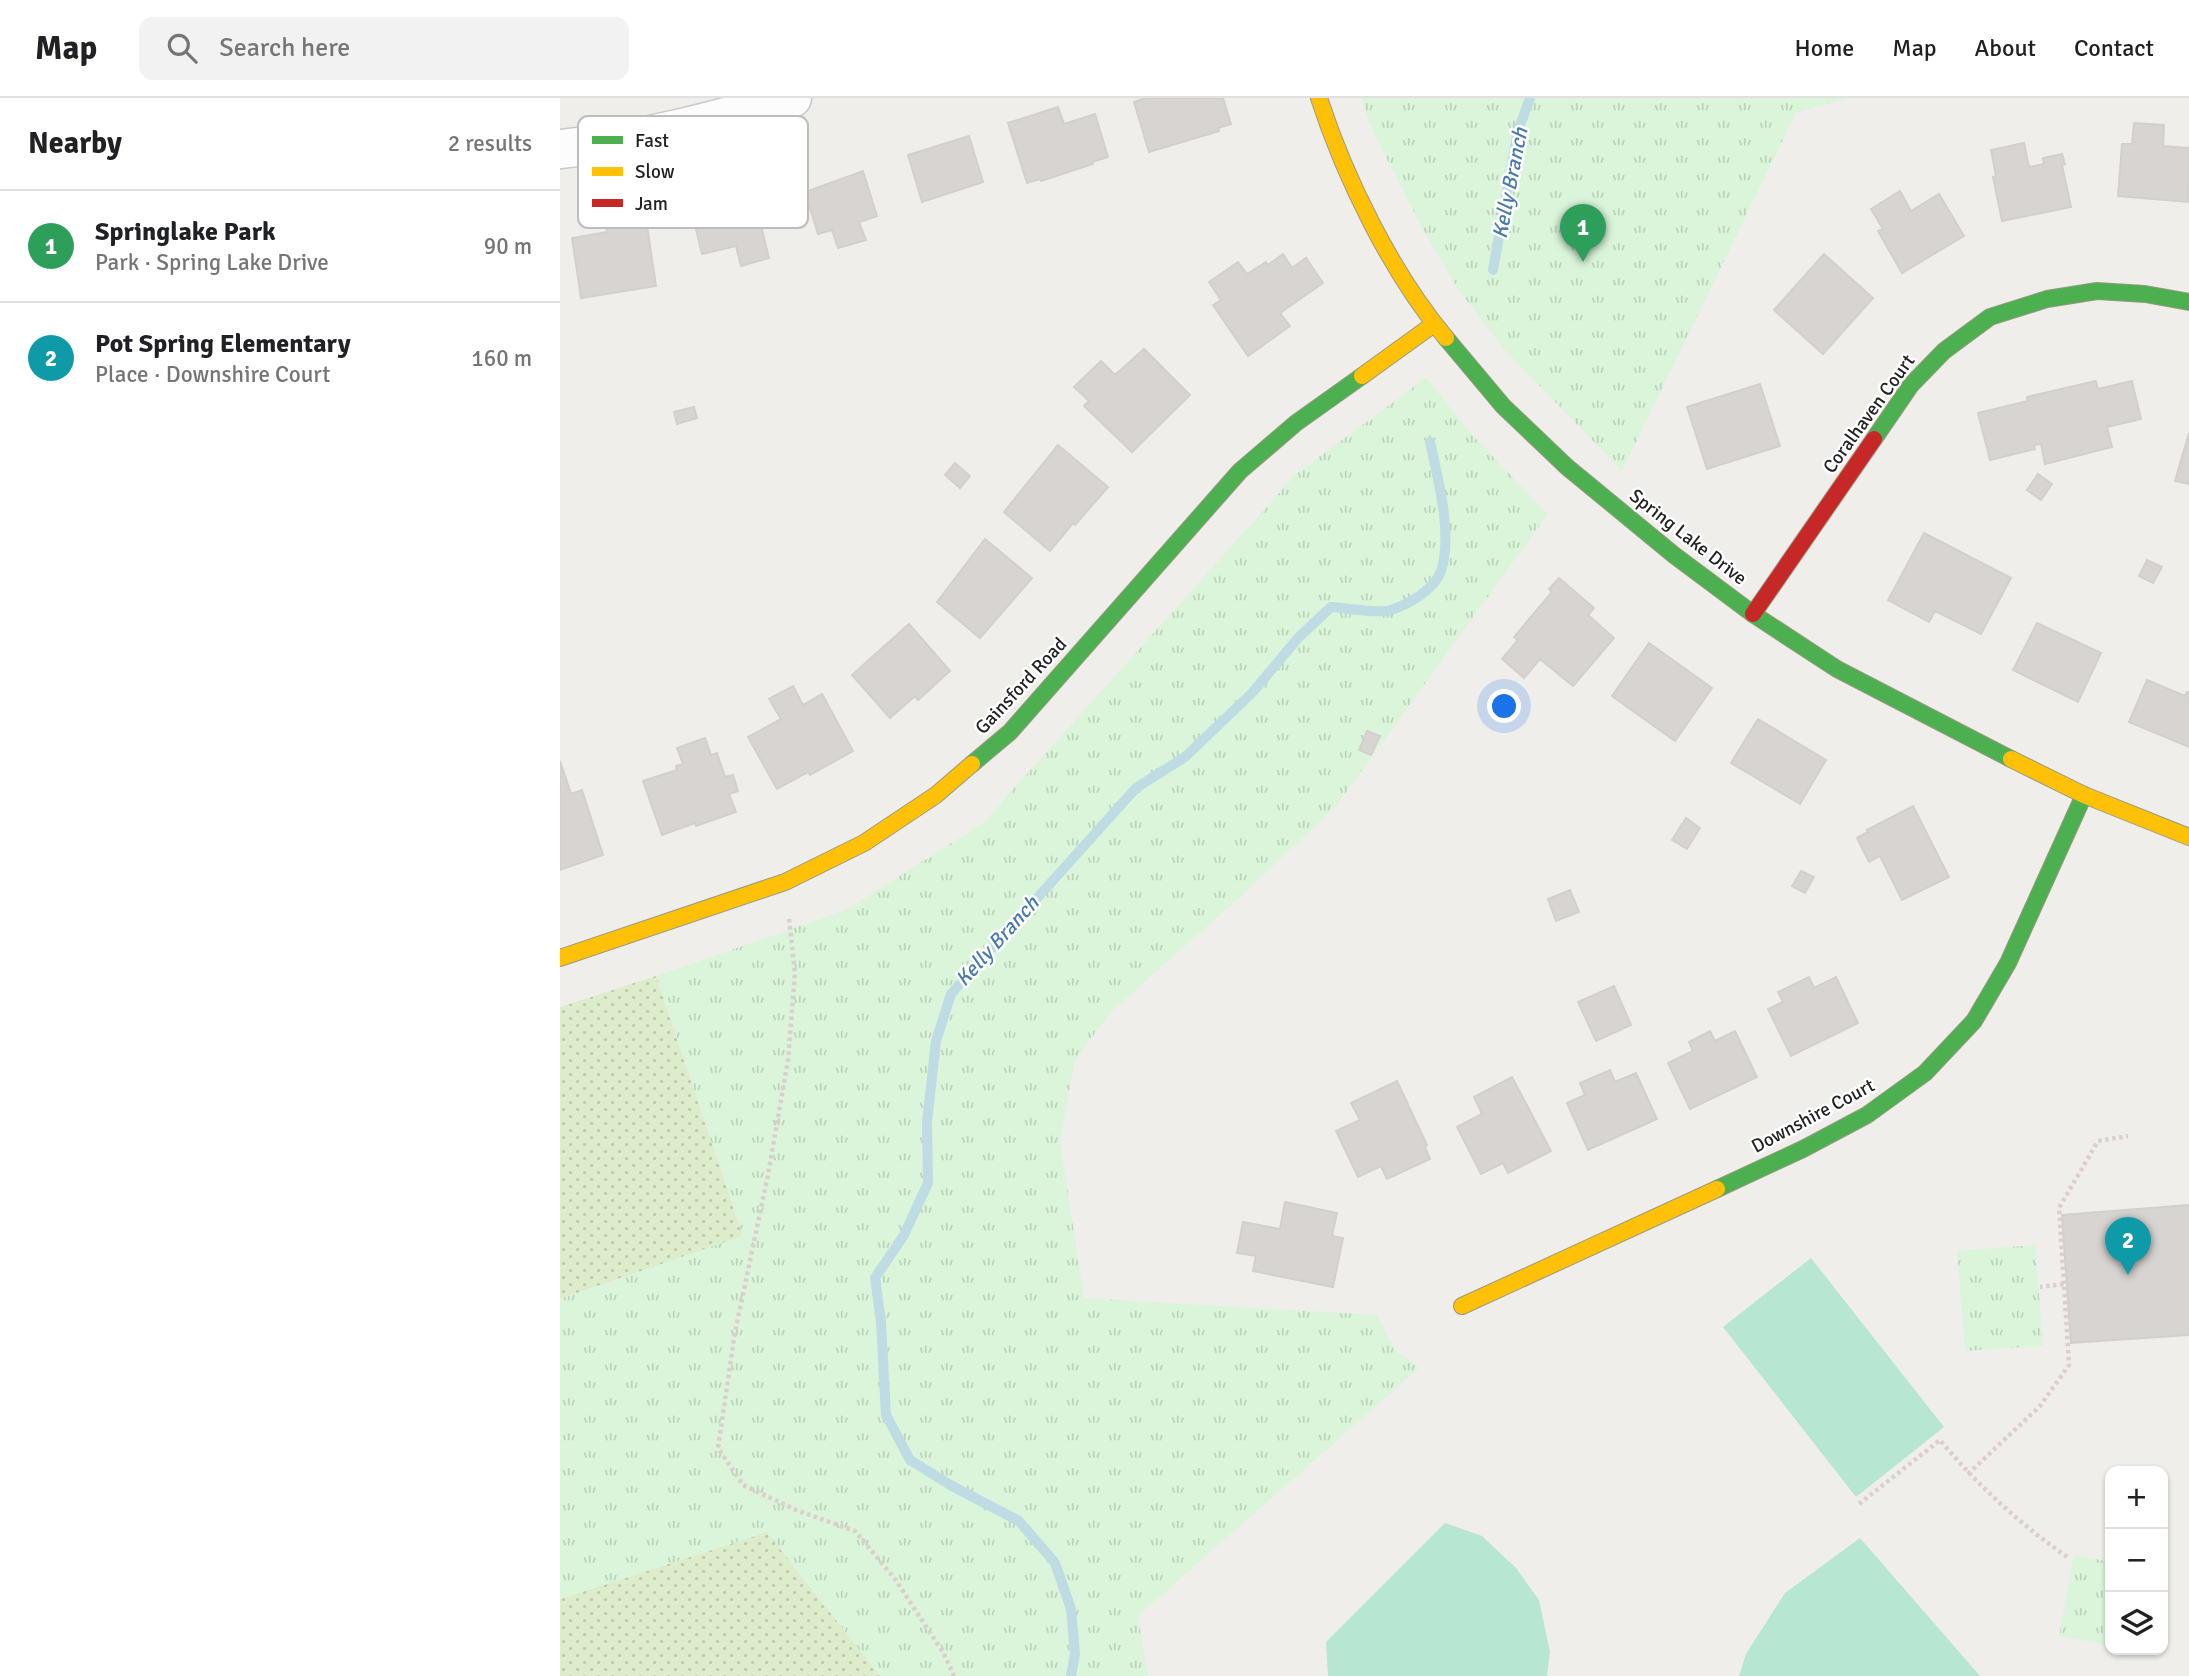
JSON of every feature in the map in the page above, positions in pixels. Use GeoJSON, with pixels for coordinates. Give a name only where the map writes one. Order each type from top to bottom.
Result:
{"type":"FeatureCollection","features":[{"type":"Feature","properties":{"kind":"street"},"geometry":{"type":"LineString","coordinates":[[732,116],[792,98]]}},
{"type":"Feature","properties":{"kind":"street","name":"Spring Lake Drive"},"geometry":{"type":"LineString","coordinates":[[1319,98],[1333,141],[1390,258],[1434,324],[1503,406],[1567,467],[1674,555],[1753,614],[1837,669],[1928,718],[2084,795],[2189,837]]}},
{"type":"Feature","properties":{"kind":"street"},"geometry":{"type":"LineString","coordinates":[[560,149],[578,147]]}},
{"type":"Feature","properties":{"kind":"street","name":"Coralhaven Court"},"geometry":{"type":"LineString","coordinates":[[1753,614],[1911,385],[1944,351],[1990,317],[2047,299],[2097,291],[2145,294],[2189,302]]}},
{"type":"Feature","properties":{"kind":"street","name":"Gainsford Road"},"geometry":{"type":"LineString","coordinates":[[560,958],[785,882],[864,843],[936,795],[1010,733],[1240,471],[1296,423],[1434,324]]}},
{"type":"Feature","properties":{"kind":"street","name":"Downshire Court"},"geometry":{"type":"LineString","coordinates":[[1462,1306],[1804,1149],[1867,1115],[1926,1073],[1974,1021],[2008,963],[2084,795]]}},
{"type":"Feature","properties":{"kind":"path"},"geometry":{"type":"LineString","coordinates":[[785,882],[795,973],[788,1060],[768,1175],[735,1332],[718,1448],[743,1485],[796,1510],[855,1531],[895,1580],[944,1654],[954,1676]]}},
{"type":"Feature","properties":{"kind":"path"},"geometry":{"type":"LineString","coordinates":[[1968,1474],[2040,1406],[2069,1365],[2059,1208],[2098,1141],[2128,1136]]}},
{"type":"Feature","properties":{"kind":"path"},"geometry":{"type":"LineString","coordinates":[[2040,1287],[2064,1284]]}},
{"type":"Feature","properties":{"kind":"path"},"geometry":{"type":"LineString","coordinates":[[1860,1504],[1940,1440],[1968,1474],[2020,1522],[2070,1559]]}},
{"type":"Feature","properties":{"kind":"green space"},"geometry":{"type":"Polygon","coordinates":[[[1361,98],[1847,98],[1796,113],[1622,471],[1504,349],[1460,292],[1425,233],[1372,130],[1361,98]]]}},
{"type":"Feature","properties":{"kind":"green space"},"geometry":{"type":"Polygon","coordinates":[[[1426,378],[1474,437],[1548,514],[1337,805],[1250,888],[1111,1012],[1075,1060],[1060,1141],[1084,1298],[1377,1315],[1394,1349],[1419,1368],[1138,1616],[1148,1676],[880,1676],[767,1532],[560,1599],[560,1299],[743,1236],[656,976],[846,910],[983,823],[1297,473],[1426,378]]]}},
{"type":"Feature","properties":{"kind":"green space"},"geometry":{"type":"Polygon","coordinates":[[[656,976],[743,1236],[560,1299],[560,1007],[656,976]]]}},
{"type":"Feature","properties":{"kind":"green space"},"geometry":{"type":"Polygon","coordinates":[[[2035,1245],[2043,1346],[1965,1351],[1957,1251],[2035,1245]]]}},
{"type":"Feature","properties":{"kind":"green space"},"geometry":{"type":"Polygon","coordinates":[[[1811,1258],[1944,1427],[1856,1497],[1723,1327],[1811,1258]]]}},
{"type":"Feature","properties":{"kind":"green space"},"geometry":{"type":"Polygon","coordinates":[[[1445,1523],[1482,1536],[1516,1568],[1539,1600],[1550,1652],[1547,1676],[1328,1676],[1326,1642],[1445,1523]]]}},
{"type":"Feature","properties":{"kind":"green space"},"geometry":{"type":"Polygon","coordinates":[[[767,1532],[880,1676],[560,1676],[560,1599],[767,1532]]]}},
{"type":"Feature","properties":{"kind":"green space"},"geometry":{"type":"Polygon","coordinates":[[[1860,1538],[1980,1676],[1739,1676],[1746,1654],[1785,1593],[1860,1538]]]}},
{"type":"Feature","properties":{"kind":"green space"},"geometry":{"type":"Polygon","coordinates":[[[2074,1555],[2105,1561],[2105,1644],[2059,1636],[2074,1555]]]}},
{"type":"Feature","properties":{"kind":"building"},"geometry":{"type":"Polygon","coordinates":[[[1146,98],[1223,98],[1231,124],[1218,128],[1219,131],[1149,152],[1134,102],[1146,98]]]}},
{"type":"Feature","properties":{"kind":"building"},"geometry":{"type":"Polygon","coordinates":[[[1058,107],[1064,124],[1095,114],[1108,157],[1041,181],[1040,179],[1027,183],[1008,123],[1058,107]]]}},
{"type":"Feature","properties":{"kind":"building"},"geometry":{"type":"Polygon","coordinates":[[[2134,123],[2164,125],[2163,146],[2189,148],[2188,202],[2118,196],[2122,144],[2132,144],[2134,123]]]}},
{"type":"Feature","properties":{"kind":"building"},"geometry":{"type":"Polygon","coordinates":[[[969,136],[983,182],[922,202],[908,155],[969,136]]]}},
{"type":"Feature","properties":{"kind":"building"},"geometry":{"type":"Polygon","coordinates":[[[2024,143],[2029,167],[2044,164],[2043,158],[2062,154],[2071,207],[2002,221],[1993,177],[1996,176],[1991,150],[2024,143]]]}},
{"type":"Feature","properties":{"kind":"building"},"geometry":{"type":"Polygon","coordinates":[[[863,171],[877,216],[859,222],[866,240],[838,248],[832,230],[818,234],[808,202],[808,191],[863,171]]]}},
{"type":"Feature","properties":{"kind":"building"},"geometry":{"type":"Polygon","coordinates":[[[1900,191],[1911,211],[1939,194],[1964,236],[1902,273],[1878,231],[1883,229],[1871,209],[1900,191]]]}},
{"type":"Feature","properties":{"kind":"building"},"geometry":{"type":"Polygon","coordinates":[[[606,228],[647,228],[656,286],[581,298],[572,238],[607,232],[606,228]]]}},
{"type":"Feature","properties":{"kind":"building"},"geometry":{"type":"Polygon","coordinates":[[[696,228],[762,228],[769,258],[741,266],[736,246],[702,254],[696,228]]]}},
{"type":"Feature","properties":{"kind":"building"},"geometry":{"type":"Polygon","coordinates":[[[1283,254],[1292,268],[1306,258],[1323,283],[1280,313],[1290,326],[1248,356],[1213,305],[1221,300],[1209,282],[1238,262],[1247,274],[1266,262],[1268,265],[1283,254]]]}},
{"type":"Feature","properties":{"kind":"building"},"geometry":{"type":"Polygon","coordinates":[[[1824,254],[1873,298],[1823,354],[1774,310],[1824,254]]]}},
{"type":"Feature","properties":{"kind":"building"},"geometry":{"type":"Polygon","coordinates":[[[1144,349],[1190,395],[1132,452],[1084,406],[1089,401],[1074,387],[1101,361],[1115,375],[1144,349]]]}},
{"type":"Feature","properties":{"kind":"building"},"geometry":{"type":"Polygon","coordinates":[[[2096,381],[2098,389],[2132,381],[2141,419],[2107,427],[2112,447],[2045,464],[2041,444],[2034,445],[2035,449],[1990,460],[1978,413],[2028,401],[2027,397],[2096,381]]]}},
{"type":"Feature","properties":{"kind":"building"},"geometry":{"type":"Polygon","coordinates":[[[1760,384],[1780,446],[1707,469],[1687,407],[1760,384]]]}},
{"type":"Feature","properties":{"kind":"building"},"geometry":{"type":"Polygon","coordinates":[[[694,407],[697,418],[677,424],[674,412],[694,407]]]}},
{"type":"Feature","properties":{"kind":"building"},"geometry":{"type":"Polygon","coordinates":[[[2189,433],[2189,484],[2175,481],[2189,433]]]}},
{"type":"Feature","properties":{"kind":"building"},"geometry":{"type":"Polygon","coordinates":[[[1058,445],[1108,487],[1050,551],[1004,512],[1058,445]]]}},
{"type":"Feature","properties":{"kind":"building"},"geometry":{"type":"Polygon","coordinates":[[[955,463],[970,476],[960,488],[945,475],[955,463]]]}},
{"type":"Feature","properties":{"kind":"building"},"geometry":{"type":"Polygon","coordinates":[[[2038,474],[2052,484],[2041,500],[2027,490],[2038,474]]]}},
{"type":"Feature","properties":{"kind":"building"},"geometry":{"type":"Polygon","coordinates":[[[1924,533],[2011,578],[1981,634],[1935,611],[1929,622],[1888,600],[1924,533]]]}},
{"type":"Feature","properties":{"kind":"building"},"geometry":{"type":"Polygon","coordinates":[[[985,539],[1032,578],[980,638],[937,602],[985,539]]]}},
{"type":"Feature","properties":{"kind":"building"},"geometry":{"type":"Polygon","coordinates":[[[2147,560],[2162,567],[2153,583],[2139,576],[2147,560]]]}},
{"type":"Feature","properties":{"kind":"building"},"geometry":{"type":"Polygon","coordinates":[[[1559,578],[1594,608],[1588,615],[1614,638],[1573,686],[1540,659],[1524,678],[1502,659],[1518,640],[1514,637],[1552,592],[1549,589],[1559,578]]]}},
{"type":"Feature","properties":{"kind":"building"},"geometry":{"type":"Polygon","coordinates":[[[2037,623],[2101,653],[2078,702],[2013,670],[2037,623]]]}},
{"type":"Feature","properties":{"kind":"building"},"geometry":{"type":"Polygon","coordinates":[[[909,624],[950,671],[918,700],[915,696],[890,718],[852,675],[909,624]]]}},
{"type":"Feature","properties":{"kind":"building"},"geometry":{"type":"Polygon","coordinates":[[[1649,643],[1712,688],[1675,741],[1612,696],[1649,643]]]}},
{"type":"Feature","properties":{"kind":"building"},"geometry":{"type":"Polygon","coordinates":[[[2147,680],[2185,696],[2189,692],[2189,747],[2129,722],[2147,680]]]}},
{"type":"Feature","properties":{"kind":"building"},"geometry":{"type":"Polygon","coordinates":[[[793,686],[803,705],[822,694],[853,751],[810,775],[808,772],[777,789],[748,737],[781,719],[769,699],[793,686]]]}},
{"type":"Feature","properties":{"kind":"building"},"geometry":{"type":"Polygon","coordinates":[[[1758,719],[1826,760],[1800,804],[1731,763],[1758,719]]]}},
{"type":"Feature","properties":{"kind":"building"},"geometry":{"type":"Polygon","coordinates":[[[1367,731],[1380,736],[1371,755],[1359,750],[1367,731]]]}},
{"type":"Feature","properties":{"kind":"building"},"geometry":{"type":"Polygon","coordinates":[[[705,738],[711,755],[717,753],[725,777],[733,775],[738,791],[729,794],[736,812],[662,835],[643,781],[677,770],[676,766],[683,764],[677,748],[705,738]]]}},
{"type":"Feature","properties":{"kind":"building"},"geometry":{"type":"Polygon","coordinates":[[[560,761],[571,794],[582,790],[603,855],[560,870],[560,761]]]}},
{"type":"Feature","properties":{"kind":"building"},"geometry":{"type":"Polygon","coordinates":[[[1913,806],[1949,877],[1902,900],[1880,856],[1869,862],[1857,838],[1913,806]]]}},
{"type":"Feature","properties":{"kind":"building"},"geometry":{"type":"Polygon","coordinates":[[[1686,818],[1700,828],[1687,849],[1672,840],[1686,818]]]}},
{"type":"Feature","properties":{"kind":"building"},"geometry":{"type":"Polygon","coordinates":[[[1801,871],[1814,877],[1805,893],[1792,886],[1801,871]]]}},
{"type":"Feature","properties":{"kind":"building"},"geometry":{"type":"Polygon","coordinates":[[[1570,890],[1579,912],[1556,921],[1548,899],[1570,890]]]}},
{"type":"Feature","properties":{"kind":"building"},"geometry":{"type":"Polygon","coordinates":[[[1809,977],[1814,988],[1836,977],[1858,1023],[1791,1056],[1768,1009],[1783,1002],[1778,992],[1809,977]]]}},
{"type":"Feature","properties":{"kind":"building"},"geometry":{"type":"Polygon","coordinates":[[[1614,986],[1631,1025],[1596,1041],[1578,1002],[1614,986]]]}},
{"type":"Feature","properties":{"kind":"building"},"geometry":{"type":"Polygon","coordinates":[[[1710,1031],[1715,1041],[1735,1031],[1757,1077],[1690,1109],[1668,1063],[1693,1051],[1689,1042],[1710,1031]]]}},
{"type":"Feature","properties":{"kind":"building"},"geometry":{"type":"Polygon","coordinates":[[[1610,1070],[1615,1082],[1636,1073],[1657,1119],[1588,1150],[1567,1103],[1585,1095],[1580,1083],[1610,1070]]]}},
{"type":"Feature","properties":{"kind":"building"},"geometry":{"type":"Polygon","coordinates":[[[1512,1077],[1551,1151],[1508,1173],[1503,1163],[1481,1174],[1457,1127],[1482,1114],[1474,1097],[1512,1077]]]}},
{"type":"Feature","properties":{"kind":"building"},"geometry":{"type":"Polygon","coordinates":[[[1397,1081],[1427,1145],[1425,1147],[1430,1159],[1387,1179],[1381,1166],[1358,1177],[1336,1131],[1360,1120],[1351,1103],[1397,1081]]]}},
{"type":"Feature","properties":{"kind":"building"},"geometry":{"type":"Polygon","coordinates":[[[1285,1202],[1337,1213],[1332,1236],[1343,1238],[1333,1287],[1253,1271],[1256,1256],[1237,1253],[1243,1222],[1280,1229],[1285,1202]]]}},
{"type":"Feature","properties":{"kind":"building"},"geometry":{"type":"Polygon","coordinates":[[[2189,1205],[2189,1335],[2071,1343],[2062,1215],[2189,1205]]]}},
{"type":"Feature","properties":{"kind":"waterway","name":"Kelly Branch"},"geometry":{"type":"LineString","coordinates":[[1493,270],[1518,131],[1530,98]]}},
{"type":"Feature","properties":{"kind":"waterway","name":"Kelly Branch"},"geometry":{"type":"LineString","coordinates":[[1071,1676],[1075,1654],[1071,1609],[1055,1563],[1019,1521],[952,1486],[910,1460],[886,1415],[881,1322],[875,1278],[904,1235],[928,1183],[927,1122],[936,1041],[951,994],[1136,788],[1185,757],[1252,693],[1298,638],[1331,607],[1391,610],[1413,600],[1438,578],[1444,557],[1445,524],[1430,442]]}},
{"type":"Feature","properties":{"kind":"traffic: fast"},"geometry":{"type":"LineString","coordinates":[[1874,439],[1911,385],[1944,351],[1990,317],[2047,299],[2097,291],[2145,294],[2189,302]]}},
{"type":"Feature","properties":{"kind":"traffic: fast"},"geometry":{"type":"LineString","coordinates":[[1446,338],[1503,406],[1567,467],[1674,555],[1753,614],[1837,669],[2011,759]]}},
{"type":"Feature","properties":{"kind":"traffic: fast"},"geometry":{"type":"LineString","coordinates":[[972,764],[1010,732],[1240,471],[1296,423],[1362,376]]}},
{"type":"Feature","properties":{"kind":"traffic: fast"},"geometry":{"type":"LineString","coordinates":[[1717,1189],[1803,1149],[1867,1115],[1925,1073],[1974,1021],[2008,963],[2084,795]]}},
{"type":"Feature","properties":{"kind":"traffic: slow"},"geometry":{"type":"LineString","coordinates":[[1319,98],[1342,160],[1372,224],[1407,285],[1446,338]]}},
{"type":"Feature","properties":{"kind":"traffic: slow"},"geometry":{"type":"LineString","coordinates":[[1362,376],[1434,324]]}},
{"type":"Feature","properties":{"kind":"traffic: slow"},"geometry":{"type":"LineString","coordinates":[[2011,759],[2084,795],[2189,837]]}},
{"type":"Feature","properties":{"kind":"traffic: slow"},"geometry":{"type":"LineString","coordinates":[[560,958],[785,882],[864,843],[936,795],[972,764]]}},
{"type":"Feature","properties":{"kind":"traffic: slow"},"geometry":{"type":"LineString","coordinates":[[1462,1306],[1717,1189]]}},
{"type":"Feature","properties":{"kind":"traffic: jam"},"geometry":{"type":"LineString","coordinates":[[1753,614],[1874,439]]}},
{"type":"Feature","properties":{"kind":"place","name":"Springlake Park"},"geometry":{"type":"Point","coordinates":[1583,262]}},
{"type":"Feature","properties":{"kind":"place","name":"Pot Spring Elementary"},"geometry":{"type":"Point","coordinates":[2128,1275]}}]}
